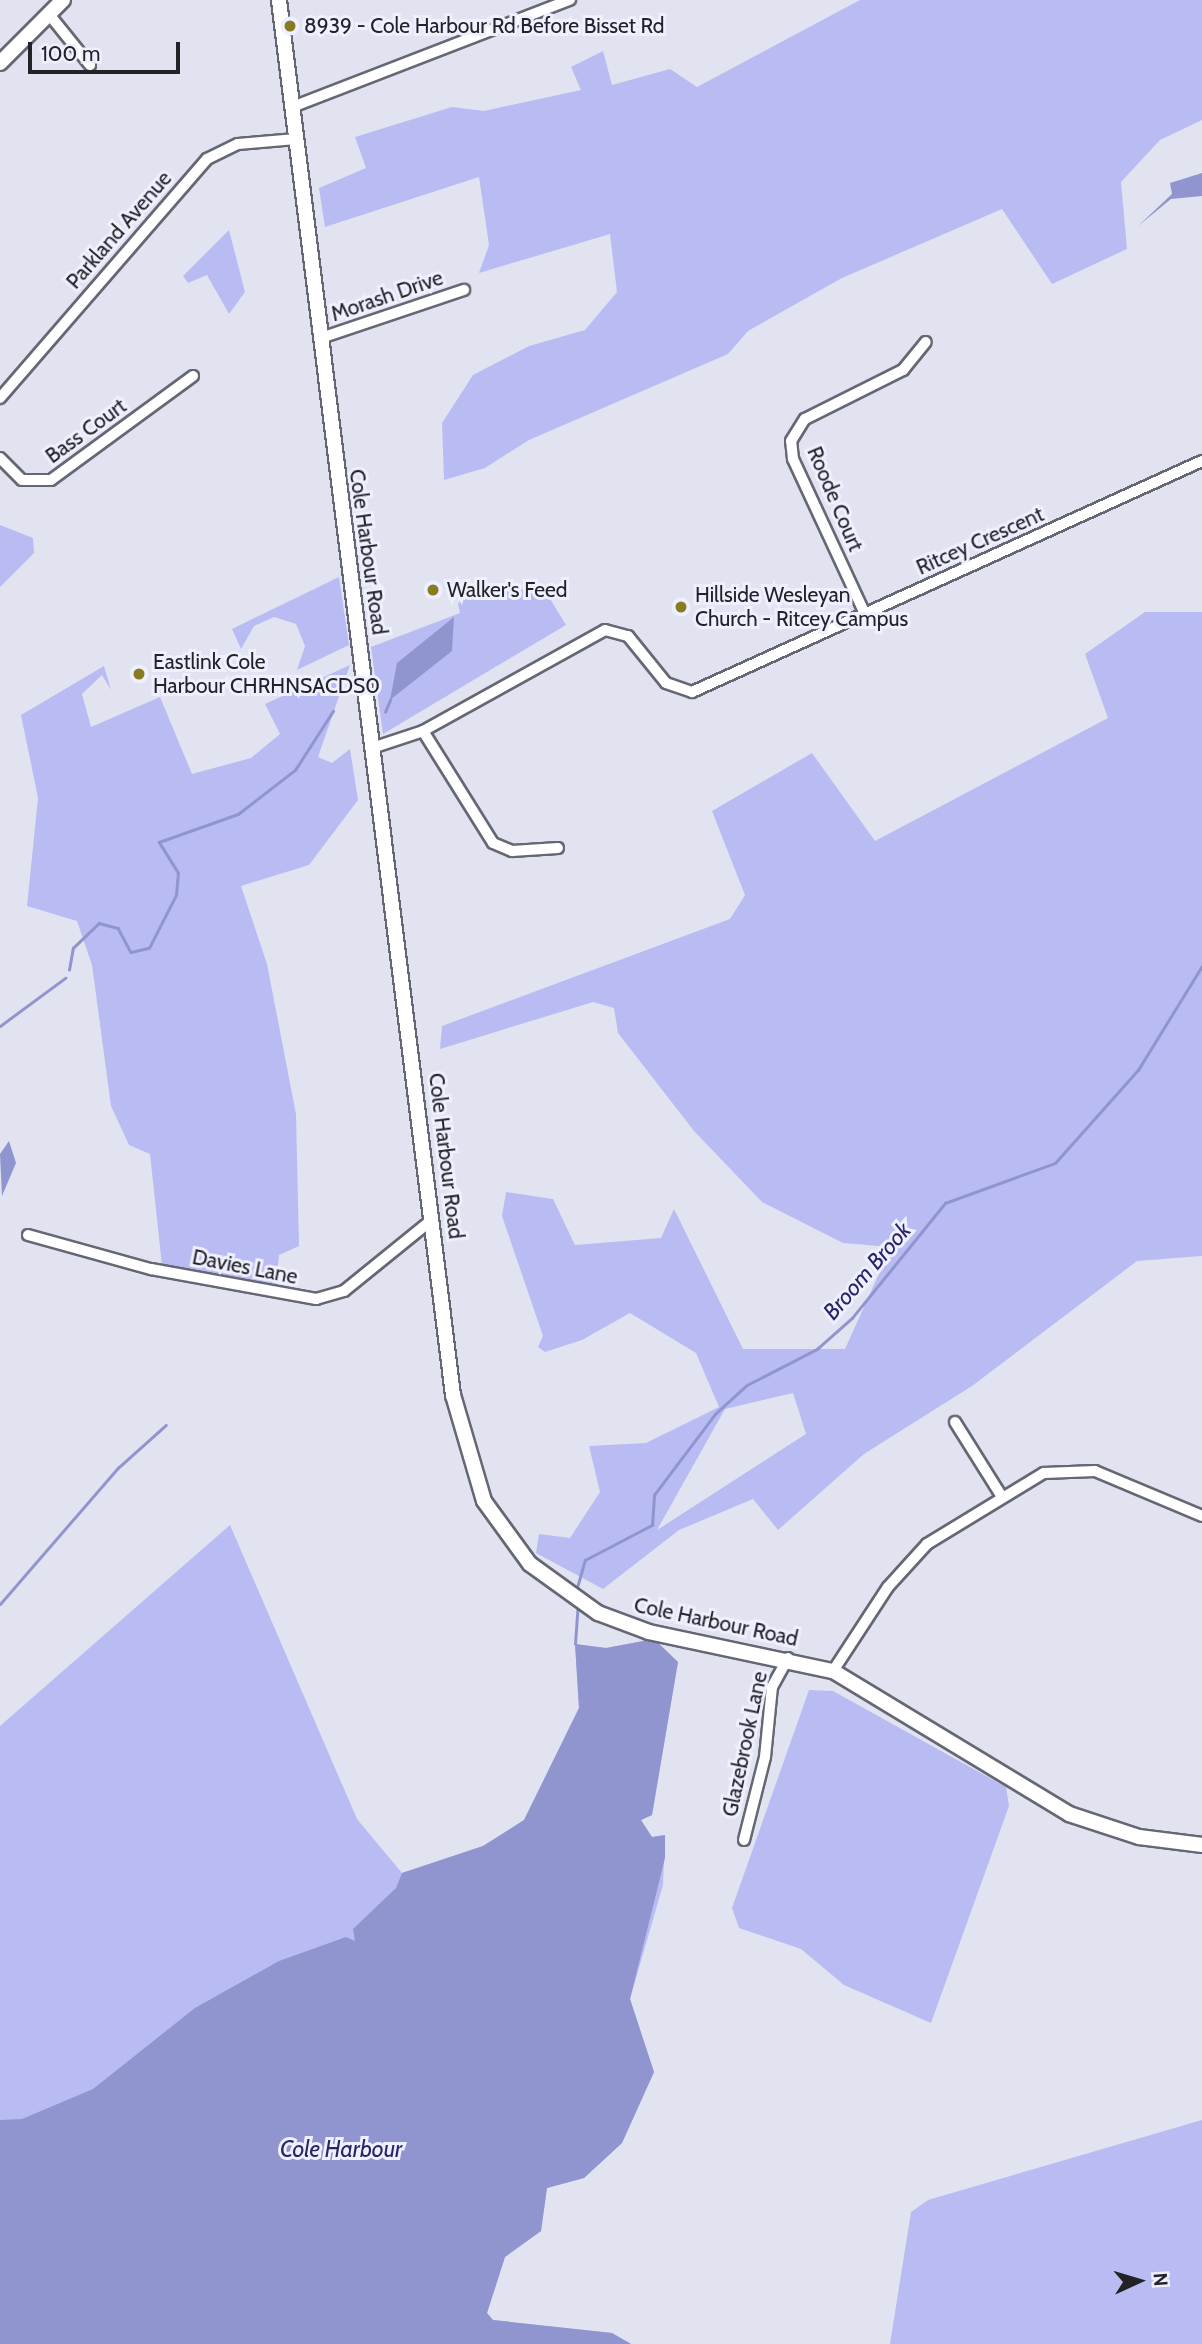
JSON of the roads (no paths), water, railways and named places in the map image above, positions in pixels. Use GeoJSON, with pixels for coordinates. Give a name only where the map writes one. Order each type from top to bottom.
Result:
{"type":"FeatureCollection","features":[{"type":"Feature","properties":{"kind":"main road"},"geometry":{"type":"LineString","coordinates":[[0,63],[63,0]]}},
{"type":"Feature","properties":{"kind":"main road","name":"Cole Harbour Road"},"geometry":{"type":"LineString","coordinates":[[279,0],[460,1430],[479,1489],[513,1545],[560,1591],[623,1624],[788,1658],[833,1671],[1069,1814],[1139,1837],[1202,1845]]}},
{"type":"Feature","properties":{"kind":"street"},"geometry":{"type":"LineString","coordinates":[[292,107],[570,0]]}},
{"type":"Feature","properties":{"kind":"street"},"geometry":{"type":"LineString","coordinates":[[48,13],[90,65]]}},
{"type":"Feature","properties":{"kind":"street","name":"Parkland Avenue"},"geometry":{"type":"LineString","coordinates":[[0,398],[208,159],[238,144],[296,139]]}},
{"type":"Feature","properties":{"kind":"street","name":"Morash Drive"},"geometry":{"type":"LineString","coordinates":[[321,338],[464,290]]}},
{"type":"Feature","properties":{"kind":"street","name":"Roode Court"},"geometry":{"type":"LineString","coordinates":[[865,614],[793,459],[792,438],[811,415],[908,367],[926,342]]}},
{"type":"Feature","properties":{"kind":"street","name":"Bass Court"},"geometry":{"type":"LineString","coordinates":[[0,458],[22,480],[51,480],[192,376]]}},
{"type":"Feature","properties":{"kind":"street","name":"Ritcey Crescent"},"geometry":{"type":"LineString","coordinates":[[375,747],[423,731],[599,631],[628,635],[666,683],[689,692],[1202,461]]}},
{"type":"Feature","properties":{"kind":"street"},"geometry":{"type":"LineString","coordinates":[[423,731],[493,843],[512,850],[558,848]]}},
{"type":"Feature","properties":{"kind":"street","name":"Davies Lane"},"geometry":{"type":"LineString","coordinates":[[28,1235],[150,1269],[316,1299],[344,1291],[433,1219]]}},
{"type":"Feature","properties":{"kind":"street"},"geometry":{"type":"LineString","coordinates":[[955,1422],[1002,1497]]}},
{"type":"Feature","properties":{"kind":"street"},"geometry":{"type":"LineString","coordinates":[[833,1671],[906,1563],[950,1526],[1044,1473],[1077,1468],[1202,1516]]}},
{"type":"Feature","properties":{"kind":"street","name":"Glazebrook Lane"},"geometry":{"type":"LineString","coordinates":[[744,1840],[765,1757],[772,1687],[788,1658]]}},
{"type":"Feature","properties":{"kind":"water"},"geometry":{"type":"Polygon","coordinates":[[[1202,173],[1202,196],[1171,199],[1138,226],[1172,194],[1170,183],[1202,173]]]}},
{"type":"Feature","properties":{"kind":"water"},"geometry":{"type":"Polygon","coordinates":[[[454,617],[452,651],[390,700],[397,663],[454,617]]]}},
{"type":"Feature","properties":{"kind":"water"},"geometry":{"type":"Polygon","coordinates":[[[9,1141],[16,1163],[2,1196],[0,1154],[9,1141]]]}},
{"type":"Feature","properties":{"kind":"water","name":"Cole Harbour"},"geometry":{"type":"Polygon","coordinates":[[[654,1639],[678,1662],[652,1815],[641,1820],[652,1837],[665,1835],[665,1858],[630,1999],[654,2072],[622,2143],[584,2178],[547,2188],[541,2231],[505,2257],[487,2313],[493,2320],[612,2333],[631,2344],[0,2344],[0,2120],[22,2119],[93,2089],[195,2008],[279,1961],[346,1937],[355,1941],[353,1929],[396,1888],[402,1873],[483,1846],[524,1820],[579,1708],[575,1644],[606,1648],[654,1639]]]}},
{"type":"Feature","properties":{"kind":"waterway"},"geometry":{"type":"LineString","coordinates":[[385,712],[390,700]]}},
{"type":"Feature","properties":{"kind":"waterway"},"geometry":{"type":"LineString","coordinates":[[69,970],[73,948],[99,923],[118,928],[131,952],[149,948],[176,895],[178,873],[159,842],[238,814],[295,770],[333,711]]}},
{"type":"Feature","properties":{"kind":"waterway","name":"Broom Brook"},"geometry":{"type":"LineString","coordinates":[[576,1591],[585,1560],[652,1525],[654,1495],[715,1414],[747,1385],[817,1349],[852,1318],[945,1203],[1055,1163],[1138,1070],[1202,966]]}},
{"type":"Feature","properties":{"kind":"waterway"},"geometry":{"type":"LineString","coordinates":[[0,1026],[65,978]]}},
{"type":"Feature","properties":{"kind":"waterway"},"geometry":{"type":"LineString","coordinates":[[0,1604],[118,1468],[166,1425]]}},
{"type":"Feature","properties":{"kind":"waterway","name":"Broom Brook"},"geometry":{"type":"LineString","coordinates":[[575,1644],[578,1605]]}},
{"type":"Feature","properties":{"kind":"place","name":"8939 - Cole Harbour Rd Before Bisset Rd"},"geometry":{"type":"Point","coordinates":[290,26]}},
{"type":"Feature","properties":{"kind":"place","name":"Walker's Feed"},"geometry":{"type":"Point","coordinates":[433,590]}},
{"type":"Feature","properties":{"kind":"place","name":"Hillside Wesleyan Church - Ritcey Campus"},"geometry":{"type":"Point","coordinates":[681,607]}},
{"type":"Feature","properties":{"kind":"place","name":"Eastlink Cole Harbour CHRHNSACDS0"},"geometry":{"type":"Point","coordinates":[139,674]}}]}
